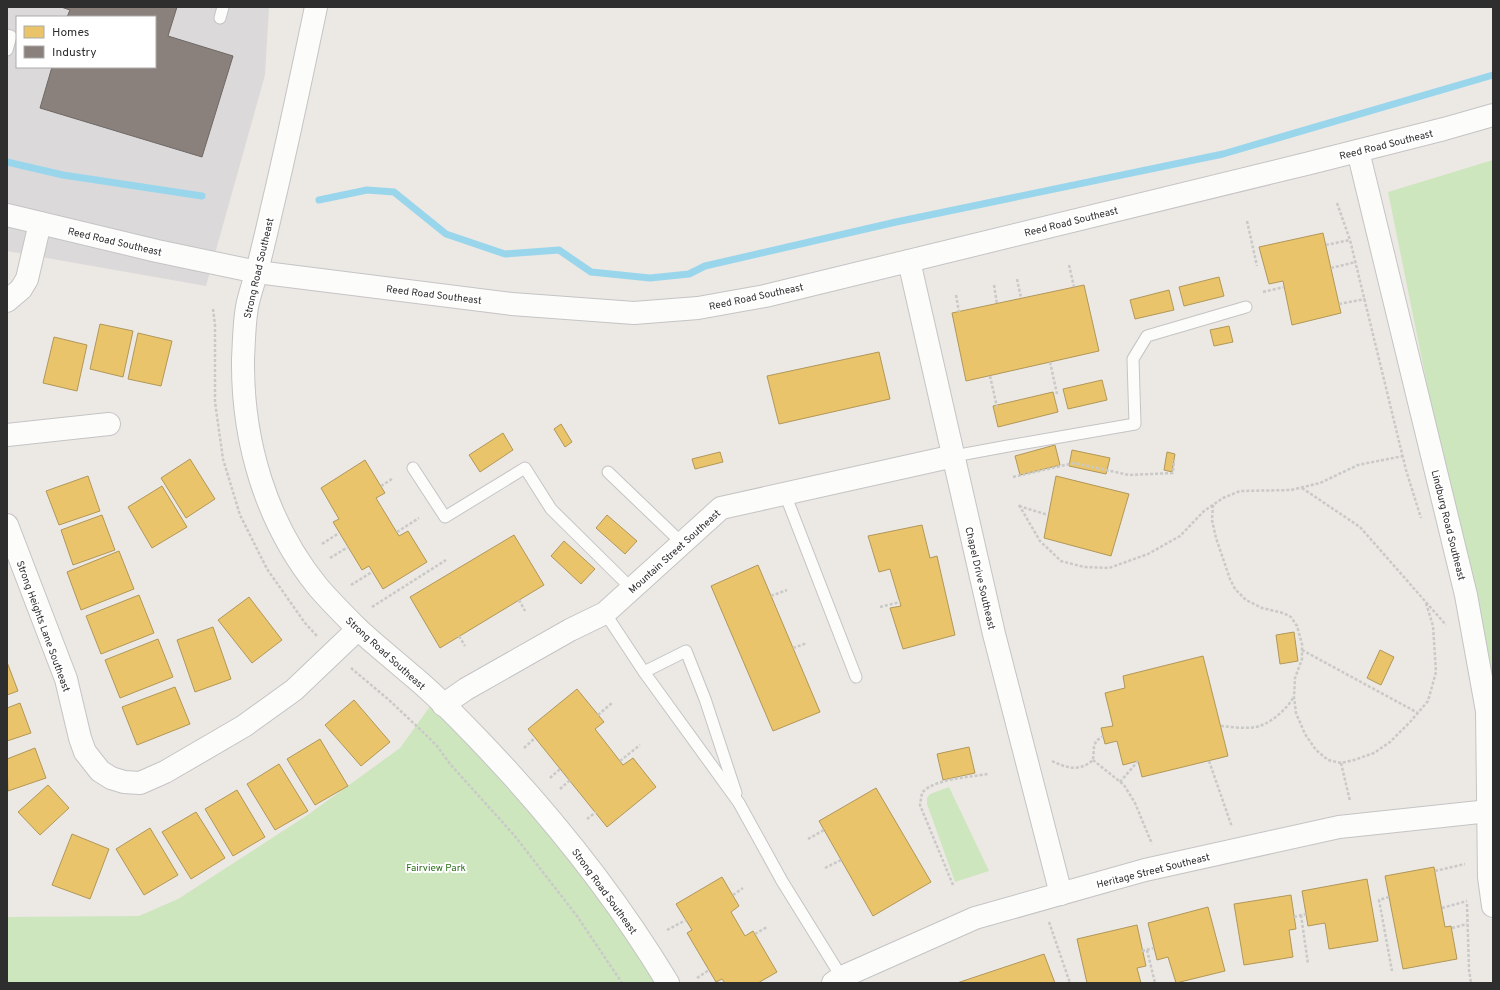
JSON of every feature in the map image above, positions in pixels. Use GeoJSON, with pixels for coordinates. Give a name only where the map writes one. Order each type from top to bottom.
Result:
{"type":"FeatureCollection","features":[{"type":"Feature","properties":{"kind":"street","name":"Strong Road Southeast"},"geometry":{"type":"LineString","coordinates":[[316,7],[289,135],[257,272],[247,307],[243,358],[244,402],[249,436],[256,467],[266,495],[280,527],[297,557],[318,587],[358,629],[412,675],[443,704],[507,769],[581,858],[636,933],[668,983]]}},
{"type":"Feature","properties":{"kind":"street","name":"Reed Road Southeast"},"geometry":{"type":"LineString","coordinates":[[7,215],[157,251],[257,272],[512,304],[634,313],[698,308],[766,296],[1358,151],[1493,115]]}},
{"type":"Feature","properties":{"kind":"street","name":"Lindburg Road Southeast"},"geometry":{"type":"LineString","coordinates":[[1358,151],[1466,595],[1487,711],[1489,877],[1493,906]]}},
{"type":"Feature","properties":{"kind":"street"},"geometry":{"type":"LineString","coordinates":[[7,302],[21,289],[27,279],[40,223]]}},
{"type":"Feature","properties":{"kind":"street","name":"Chapel Drive Southeast"},"geometry":{"type":"LineString","coordinates":[[909,261],[994,634],[1061,894]]}},
{"type":"Feature","properties":{"kind":"street"},"geometry":{"type":"LineString","coordinates":[[7,435],[109,424]]}},
{"type":"Feature","properties":{"kind":"street","name":"Mountain Street Southeast"},"geometry":{"type":"LineString","coordinates":[[443,704],[466,689],[570,630],[605,613],[721,508],[954,456]]}},
{"type":"Feature","properties":{"kind":"street","name":"Strong Heights Lane Southeast"},"geometry":{"type":"LineString","coordinates":[[7,524],[66,679],[80,738],[85,752],[100,771],[111,778],[124,782],[140,783],[165,772],[244,726],[294,690],[358,629]]}},
{"type":"Feature","properties":{"kind":"street","name":"Heritage Street Southeast"},"geometry":{"type":"LineString","coordinates":[[840,981],[976,918],[1160,867],[1339,827],[1489,811]]}},
{"type":"Feature","properties":{"kind":"lane"},"geometry":{"type":"LineString","coordinates":[[7,35],[11,36],[7,50]]}},
{"type":"Feature","properties":{"kind":"lane"},"geometry":{"type":"LineString","coordinates":[[954,456],[1135,424],[1133,359],[1147,336],[1246,307]]}},
{"type":"Feature","properties":{"kind":"lane"},"geometry":{"type":"LineString","coordinates":[[413,468],[445,517],[525,468],[551,509],[632,589]]}},
{"type":"Feature","properties":{"kind":"lane"},"geometry":{"type":"LineString","coordinates":[[608,472],[682,544]]}},
{"type":"Feature","properties":{"kind":"lane"},"geometry":{"type":"LineString","coordinates":[[786,494],[856,677]]}},
{"type":"Feature","properties":{"kind":"lane"},"geometry":{"type":"LineString","coordinates":[[605,613],[644,672],[739,803],[840,981]]}},
{"type":"Feature","properties":{"kind":"lane"},"geometry":{"type":"LineString","coordinates":[[644,672],[686,651],[705,699],[739,803]]}},
{"type":"Feature","properties":{"kind":"path"},"geometry":{"type":"LineString","coordinates":[[1337,203],[1356,262],[1403,456],[1422,522]]}},
{"type":"Feature","properties":{"kind":"path"},"geometry":{"type":"LineString","coordinates":[[1246,222],[1256,266]]}},
{"type":"Feature","properties":{"kind":"path"},"geometry":{"type":"LineString","coordinates":[[1326,245],[1350,240]]}},
{"type":"Feature","properties":{"kind":"path"},"geometry":{"type":"LineString","coordinates":[[1331,268],[1356,262]]}},
{"type":"Feature","properties":{"kind":"path"},"geometry":{"type":"LineString","coordinates":[[1069,265],[1074,287]]}},
{"type":"Feature","properties":{"kind":"path"},"geometry":{"type":"LineString","coordinates":[[1018,279],[1021,298]]}},
{"type":"Feature","properties":{"kind":"path"},"geometry":{"type":"LineString","coordinates":[[994,285],[997,304]]}},
{"type":"Feature","properties":{"kind":"path"},"geometry":{"type":"LineString","coordinates":[[1263,292],[1284,287]]}},
{"type":"Feature","properties":{"kind":"path"},"geometry":{"type":"LineString","coordinates":[[956,295],[959,312]]}},
{"type":"Feature","properties":{"kind":"path"},"geometry":{"type":"LineString","coordinates":[[1339,304],[1365,299]]}},
{"type":"Feature","properties":{"kind":"path"},"geometry":{"type":"LineString","coordinates":[[1050,362],[1057,394]]}},
{"type":"Feature","properties":{"kind":"path"},"geometry":{"type":"LineString","coordinates":[[990,376],[997,407]]}},
{"type":"Feature","properties":{"kind":"path"},"geometry":{"type":"LineString","coordinates":[[1048,515],[1019,505],[1040,541],[1061,561],[1084,567],[1109,568],[1148,554],[1180,536],[1204,511],[1223,498],[1240,491],[1291,490],[1320,483],[1358,465],[1403,456]]}},
{"type":"Feature","properties":{"kind":"path"},"geometry":{"type":"LineString","coordinates":[[1013,477],[1074,463],[1129,475],[1173,473],[1174,460]]}},
{"type":"Feature","properties":{"kind":"path"},"geometry":{"type":"LineString","coordinates":[[381,486],[392,479]]}},
{"type":"Feature","properties":{"kind":"path"},"geometry":{"type":"LineString","coordinates":[[1301,487],[1360,527],[1450,629]]}},
{"type":"Feature","properties":{"kind":"path"},"geometry":{"type":"LineString","coordinates":[[1213,505],[1212,520],[1216,538],[1235,589],[1246,600],[1262,608],[1283,613],[1291,617],[1297,626],[1302,650],[1302,659],[1295,678],[1294,697],[1296,713],[1305,734],[1316,750],[1328,760],[1341,763],[1374,753],[1390,742],[1428,701],[1436,672],[1433,626],[1426,603]]}},
{"type":"Feature","properties":{"kind":"path"},"geometry":{"type":"LineString","coordinates":[[397,532],[419,518]]}},
{"type":"Feature","properties":{"kind":"path"},"geometry":{"type":"LineString","coordinates":[[322,544],[339,533]]}},
{"type":"Feature","properties":{"kind":"path"},"geometry":{"type":"LineString","coordinates":[[330,558],[348,547]]}},
{"type":"Feature","properties":{"kind":"path"},"geometry":{"type":"LineString","coordinates":[[372,607],[446,560]]}},
{"type":"Feature","properties":{"kind":"path"},"geometry":{"type":"LineString","coordinates":[[351,585],[372,572]]}},
{"type":"Feature","properties":{"kind":"path"},"geometry":{"type":"LineString","coordinates":[[771,596],[787,590]]}},
{"type":"Feature","properties":{"kind":"path"},"geometry":{"type":"LineString","coordinates":[[518,600],[525,611]]}},
{"type":"Feature","properties":{"kind":"path"},"geometry":{"type":"LineString","coordinates":[[880,607],[900,602]]}},
{"type":"Feature","properties":{"kind":"path"},"geometry":{"type":"LineString","coordinates":[[459,636],[464,646]]}},
{"type":"Feature","properties":{"kind":"path"},"geometry":{"type":"LineString","coordinates":[[793,648],[807,643]]}},
{"type":"Feature","properties":{"kind":"path"},"geometry":{"type":"LineString","coordinates":[[1302,650],[1418,713]]}},
{"type":"Feature","properties":{"kind":"path"},"geometry":{"type":"LineString","coordinates":[[1221,726],[1255,727],[1268,722],[1285,708],[1294,697]]}},
{"type":"Feature","properties":{"kind":"path"},"geometry":{"type":"LineString","coordinates":[[598,715],[612,703]]}},
{"type":"Feature","properties":{"kind":"path"},"geometry":{"type":"LineString","coordinates":[[1022,739],[1044,757],[1062,766],[1077,769],[1088,765],[1093,760],[1096,741],[1103,736]]}},
{"type":"Feature","properties":{"kind":"path"},"geometry":{"type":"LineString","coordinates":[[524,748],[535,738]]}},
{"type":"Feature","properties":{"kind":"path"},"geometry":{"type":"LineString","coordinates":[[620,761],[640,745]]}},
{"type":"Feature","properties":{"kind":"path"},"geometry":{"type":"LineString","coordinates":[[1093,760],[1124,785],[1136,803],[1160,867]]}},
{"type":"Feature","properties":{"kind":"path"},"geometry":{"type":"LineString","coordinates":[[1120,782],[1138,761]]}},
{"type":"Feature","properties":{"kind":"path"},"geometry":{"type":"LineString","coordinates":[[1209,761],[1240,849]]}},
{"type":"Feature","properties":{"kind":"path"},"geometry":{"type":"LineString","coordinates":[[1341,763],[1356,825]]}},
{"type":"Feature","properties":{"kind":"path"},"geometry":{"type":"LineString","coordinates":[[550,778],[560,769]]}},
{"type":"Feature","properties":{"kind":"path"},"geometry":{"type":"LineString","coordinates":[[953,885],[920,805],[922,793],[930,786],[942,782],[988,774]]}},
{"type":"Feature","properties":{"kind":"path"},"geometry":{"type":"LineString","coordinates":[[560,789],[570,780]]}},
{"type":"Feature","properties":{"kind":"path"},"geometry":{"type":"LineString","coordinates":[[586,819],[596,812]]}},
{"type":"Feature","properties":{"kind":"path"},"geometry":{"type":"LineString","coordinates":[[808,839],[824,830]]}},
{"type":"Feature","properties":{"kind":"path"},"geometry":{"type":"LineString","coordinates":[[1466,857],[1466,871]]}},
{"type":"Feature","properties":{"kind":"path"},"geometry":{"type":"LineString","coordinates":[[825,868],[841,860]]}},
{"type":"Feature","properties":{"kind":"path"},"geometry":{"type":"LineString","coordinates":[[1435,871],[1466,864]]}},
{"type":"Feature","properties":{"kind":"path"},"geometry":{"type":"LineString","coordinates":[[733,895],[743,888]]}},
{"type":"Feature","properties":{"kind":"path"},"geometry":{"type":"LineString","coordinates":[[1466,894],[1469,970],[1471,983]]}},
{"type":"Feature","properties":{"kind":"path"},"geometry":{"type":"LineString","coordinates":[[1389,897],[1379,900],[1392,971]]}},
{"type":"Feature","properties":{"kind":"path"},"geometry":{"type":"LineString","coordinates":[[1442,908],[1467,901]]}},
{"type":"Feature","properties":{"kind":"path"},"geometry":{"type":"LineString","coordinates":[[1294,917],[1306,914]]}},
{"type":"Feature","properties":{"kind":"path"},"geometry":{"type":"LineString","coordinates":[[1300,915],[1308,964]]}},
{"type":"Feature","properties":{"kind":"path"},"geometry":{"type":"LineString","coordinates":[[1048,919],[1070,983]]}},
{"type":"Feature","properties":{"kind":"path"},"geometry":{"type":"LineString","coordinates":[[667,930],[686,920]]}},
{"type":"Feature","properties":{"kind":"path"},"geometry":{"type":"LineString","coordinates":[[1452,928],[1467,924]]}},
{"type":"Feature","properties":{"kind":"path"},"geometry":{"type":"LineString","coordinates":[[755,934],[767,927]]}},
{"type":"Feature","properties":{"kind":"path"},"geometry":{"type":"LineString","coordinates":[[1142,950],[1154,948]]}},
{"type":"Feature","properties":{"kind":"path"},"geometry":{"type":"LineString","coordinates":[[1147,950],[1155,983]]}},
{"type":"Feature","properties":{"kind":"path"},"geometry":{"type":"LineString","coordinates":[[697,978],[709,970]]}},
{"type":"Feature","properties":{"kind":"shaded area"},"geometry":{"type":"Polygon","coordinates":[[[7,7],[269,7],[265,75],[206,286],[7,251],[7,7]]]}},
{"type":"Feature","properties":{"kind":"green space"},"geometry":{"type":"Polygon","coordinates":[[[1493,160],[1493,710],[1388,192],[1493,160]]]}},
{"type":"Feature","properties":{"kind":"green space","name":"Fairview Park"},"geometry":{"type":"Polygon","coordinates":[[[436,698],[476,737],[668,983],[7,983],[7,917],[139,916],[178,899],[309,814],[400,748],[436,698]]]}},
{"type":"Feature","properties":{"kind":"green space"},"geometry":{"type":"Polygon","coordinates":[[[949,787],[989,871],[955,882],[927,804],[927,798],[930,794],[949,787]]]}},
{"type":"Feature","properties":{"kind":"building: Homes"},"geometry":{"type":"Polygon","coordinates":[[[1323,233],[1341,313],[1292,325],[1283,281],[1269,284],[1259,247],[1323,233]]]}},
{"type":"Feature","properties":{"kind":"building: Homes"},"geometry":{"type":"Polygon","coordinates":[[[1219,277],[1224,296],[1184,306],[1179,287],[1219,277]]]}},
{"type":"Feature","properties":{"kind":"building: Homes"},"geometry":{"type":"Polygon","coordinates":[[[1084,285],[1099,351],[966,381],[952,313],[1084,285]]]}},
{"type":"Feature","properties":{"kind":"building: Homes"},"geometry":{"type":"Polygon","coordinates":[[[1169,290],[1174,310],[1135,319],[1130,300],[1169,290]]]}},
{"type":"Feature","properties":{"kind":"building: Homes"},"geometry":{"type":"Polygon","coordinates":[[[100,324],[133,331],[123,377],[90,369],[100,324]]]}},
{"type":"Feature","properties":{"kind":"building: Homes"},"geometry":{"type":"Polygon","coordinates":[[[1229,326],[1233,342],[1214,346],[1210,330],[1229,326]]]}},
{"type":"Feature","properties":{"kind":"building: Homes"},"geometry":{"type":"Polygon","coordinates":[[[138,333],[172,341],[161,386],[128,379],[138,333]]]}},
{"type":"Feature","properties":{"kind":"building: Homes"},"geometry":{"type":"Polygon","coordinates":[[[54,337],[87,345],[77,391],[43,383],[54,337]]]}},
{"type":"Feature","properties":{"kind":"building: Homes"},"geometry":{"type":"Polygon","coordinates":[[[879,352],[890,399],[779,424],[767,376],[879,352]]]}},
{"type":"Feature","properties":{"kind":"building: Homes"},"geometry":{"type":"Polygon","coordinates":[[[1102,380],[1107,400],[1068,409],[1063,389],[1102,380]]]}},
{"type":"Feature","properties":{"kind":"building: Homes"},"geometry":{"type":"Polygon","coordinates":[[[1053,392],[1058,412],[998,427],[993,406],[1053,392]]]}},
{"type":"Feature","properties":{"kind":"building: Homes"},"geometry":{"type":"Polygon","coordinates":[[[561,424],[572,442],[565,447],[554,429],[561,424]]]}},
{"type":"Feature","properties":{"kind":"building: Homes"},"geometry":{"type":"Polygon","coordinates":[[[503,433],[513,450],[480,472],[469,455],[503,433]]]}},
{"type":"Feature","properties":{"kind":"building: Homes"},"geometry":{"type":"Polygon","coordinates":[[[1055,445],[1060,465],[1020,475],[1015,456],[1055,445]]]}},
{"type":"Feature","properties":{"kind":"building: Homes"},"geometry":{"type":"Polygon","coordinates":[[[1072,450],[1110,458],[1106,474],[1069,466],[1072,450]]]}},
{"type":"Feature","properties":{"kind":"building: Homes"},"geometry":{"type":"Polygon","coordinates":[[[720,452],[723,462],[695,469],[692,459],[720,452]]]}},
{"type":"Feature","properties":{"kind":"building: Homes"},"geometry":{"type":"Polygon","coordinates":[[[1167,452],[1175,454],[1172,472],[1164,470],[1167,452]]]}},
{"type":"Feature","properties":{"kind":"building: Homes"},"geometry":{"type":"Polygon","coordinates":[[[190,459],[215,499],[186,518],[161,478],[190,459]]]}},
{"type":"Feature","properties":{"kind":"building: Homes"},"geometry":{"type":"Polygon","coordinates":[[[365,460],[385,493],[376,498],[399,536],[408,531],[427,562],[383,589],[369,566],[362,570],[333,522],[339,519],[321,488],[365,460]]]}},
{"type":"Feature","properties":{"kind":"building: Homes"},"geometry":{"type":"Polygon","coordinates":[[[88,476],[100,511],[59,525],[46,491],[88,476]]]}},
{"type":"Feature","properties":{"kind":"building: Homes"},"geometry":{"type":"Polygon","coordinates":[[[1056,476],[1129,494],[1111,556],[1044,538],[1056,476]]]}},
{"type":"Feature","properties":{"kind":"building: Homes"},"geometry":{"type":"Polygon","coordinates":[[[162,486],[187,527],[152,548],[128,507],[162,486]]]}},
{"type":"Feature","properties":{"kind":"building: Homes"},"geometry":{"type":"Polygon","coordinates":[[[102,515],[115,550],[73,565],[61,530],[102,515]]]}},
{"type":"Feature","properties":{"kind":"building: Homes"},"geometry":{"type":"Polygon","coordinates":[[[607,515],[637,541],[625,554],[596,528],[607,515]]]}},
{"type":"Feature","properties":{"kind":"building: Homes"},"geometry":{"type":"Polygon","coordinates":[[[922,525],[930,558],[937,556],[955,635],[903,649],[890,608],[901,606],[890,569],[879,572],[868,536],[922,525]]]}},
{"type":"Feature","properties":{"kind":"building: Homes"},"geometry":{"type":"Polygon","coordinates":[[[514,535],[544,585],[440,648],[410,597],[514,535]]]}},
{"type":"Feature","properties":{"kind":"building: Homes"},"geometry":{"type":"Polygon","coordinates":[[[564,541],[595,569],[581,584],[551,556],[564,541]]]}},
{"type":"Feature","properties":{"kind":"building: Homes"},"geometry":{"type":"Polygon","coordinates":[[[119,551],[134,589],[81,610],[67,572],[119,551]]]}},
{"type":"Feature","properties":{"kind":"building: Homes"},"geometry":{"type":"Polygon","coordinates":[[[758,565],[820,712],[773,731],[711,586],[758,565]]]}},
{"type":"Feature","properties":{"kind":"building: Homes"},"geometry":{"type":"Polygon","coordinates":[[[139,595],[154,633],[101,654],[86,616],[139,595]]]}},
{"type":"Feature","properties":{"kind":"building: Homes"},"geometry":{"type":"Polygon","coordinates":[[[249,597],[282,640],[252,663],[218,620],[249,597]]]}},
{"type":"Feature","properties":{"kind":"building: Homes"},"geometry":{"type":"Polygon","coordinates":[[[213,627],[231,679],[195,692],[177,640],[213,627]]]}},
{"type":"Feature","properties":{"kind":"building: Homes"},"geometry":{"type":"Polygon","coordinates":[[[1294,632],[1298,661],[1280,664],[1276,635],[1294,632]]]}},
{"type":"Feature","properties":{"kind":"building: Homes"},"geometry":{"type":"Polygon","coordinates":[[[158,639],[173,677],[120,698],[105,660],[158,639]]]}},
{"type":"Feature","properties":{"kind":"building: Homes"},"geometry":{"type":"Polygon","coordinates":[[[1380,650],[1394,657],[1381,685],[1367,678],[1380,650]]]}},
{"type":"Feature","properties":{"kind":"building: Homes"},"geometry":{"type":"Polygon","coordinates":[[[1203,656],[1228,756],[1142,777],[1138,761],[1123,765],[1117,741],[1105,744],[1101,728],[1113,726],[1105,693],[1125,688],[1123,676],[1203,656]]]}},
{"type":"Feature","properties":{"kind":"building: Homes"},"geometry":{"type":"Polygon","coordinates":[[[7,662],[18,691],[7,695],[7,662]]]}},
{"type":"Feature","properties":{"kind":"building: Homes"},"geometry":{"type":"Polygon","coordinates":[[[175,687],[190,724],[137,745],[122,707],[175,687]]]}},
{"type":"Feature","properties":{"kind":"building: Homes"},"geometry":{"type":"Polygon","coordinates":[[[577,689],[604,722],[595,729],[623,765],[633,758],[656,787],[607,827],[528,729],[577,689]]]}},
{"type":"Feature","properties":{"kind":"building: Homes"},"geometry":{"type":"Polygon","coordinates":[[[354,700],[390,742],[361,766],[325,725],[354,700]]]}},
{"type":"Feature","properties":{"kind":"building: Homes"},"geometry":{"type":"Polygon","coordinates":[[[20,703],[31,733],[7,741],[7,708],[20,703]]]}},
{"type":"Feature","properties":{"kind":"building: Homes"},"geometry":{"type":"Polygon","coordinates":[[[320,739],[348,786],[315,805],[287,759],[320,739]]]}},
{"type":"Feature","properties":{"kind":"building: Homes"},"geometry":{"type":"Polygon","coordinates":[[[969,747],[975,773],[943,780],[937,754],[969,747]]]}},
{"type":"Feature","properties":{"kind":"building: Homes"},"geometry":{"type":"Polygon","coordinates":[[[35,748],[46,778],[8,791],[7,759],[35,748]]]}},
{"type":"Feature","properties":{"kind":"building: Homes"},"geometry":{"type":"Polygon","coordinates":[[[279,764],[308,811],[275,830],[247,784],[279,764]]]}},
{"type":"Feature","properties":{"kind":"building: Homes"},"geometry":{"type":"Polygon","coordinates":[[[48,785],[69,808],[40,835],[18,812],[48,785]]]}},
{"type":"Feature","properties":{"kind":"building: Homes"},"geometry":{"type":"Polygon","coordinates":[[[876,788],[931,882],[873,916],[819,821],[876,788]]]}},
{"type":"Feature","properties":{"kind":"building: Homes"},"geometry":{"type":"Polygon","coordinates":[[[237,790],[265,837],[233,856],[205,809],[237,790]]]}},
{"type":"Feature","properties":{"kind":"building: Homes"},"geometry":{"type":"Polygon","coordinates":[[[196,812],[225,858],[191,879],[162,832],[196,812]]]}},
{"type":"Feature","properties":{"kind":"building: Homes"},"geometry":{"type":"Polygon","coordinates":[[[150,828],[178,875],[144,895],[116,849],[150,828]]]}},
{"type":"Feature","properties":{"kind":"building: Homes"},"geometry":{"type":"Polygon","coordinates":[[[72,834],[109,849],[90,899],[52,885],[72,834]]]}},
{"type":"Feature","properties":{"kind":"building: Homes"},"geometry":{"type":"Polygon","coordinates":[[[1434,867],[1445,927],[1451,926],[1457,959],[1403,969],[1385,876],[1434,867]]]}},
{"type":"Feature","properties":{"kind":"building: Homes"},"geometry":{"type":"Polygon","coordinates":[[[722,877],[739,906],[731,912],[745,936],[753,931],[777,972],[758,983],[725,983],[722,979],[716,982],[687,933],[692,930],[676,904],[722,877]]]}},
{"type":"Feature","properties":{"kind":"building: Homes"},"geometry":{"type":"Polygon","coordinates":[[[1367,879],[1378,941],[1329,949],[1325,923],[1308,926],[1302,891],[1367,879]]]}},
{"type":"Feature","properties":{"kind":"building: Homes"},"geometry":{"type":"Polygon","coordinates":[[[1291,895],[1296,929],[1289,930],[1293,957],[1244,965],[1234,904],[1291,895]]]}},
{"type":"Feature","properties":{"kind":"building: Homes"},"geometry":{"type":"Polygon","coordinates":[[[1208,907],[1225,971],[1176,983],[1168,957],[1157,960],[1148,923],[1208,907]]]}},
{"type":"Feature","properties":{"kind":"building: Homes"},"geometry":{"type":"Polygon","coordinates":[[[1137,925],[1146,966],[1137,968],[1141,983],[1087,983],[1077,939],[1137,925]]]}},
{"type":"Feature","properties":{"kind":"building: Homes"},"geometry":{"type":"Polygon","coordinates":[[[1044,954],[1055,983],[957,983],[1044,954]]]}},
{"type":"Feature","properties":{"kind":"building: Industry"},"geometry":{"type":"Polygon","coordinates":[[[61,7],[177,7],[168,36],[233,56],[202,157],[40,108],[52,68],[156,68],[156,16],[67,16],[70,10],[61,7]]]}},
{"type":"Feature","properties":{"kind":"waterway"},"geometry":{"type":"LineString","coordinates":[[319,200],[367,190],[394,192],[446,234],[505,254],[559,250],[591,272],[650,278],[689,274],[705,266],[896,222],[1223,154],[1493,75]]}},
{"type":"Feature","properties":{"kind":"waterway"},"geometry":{"type":"LineString","coordinates":[[7,162],[63,175],[202,196]]}}]}
